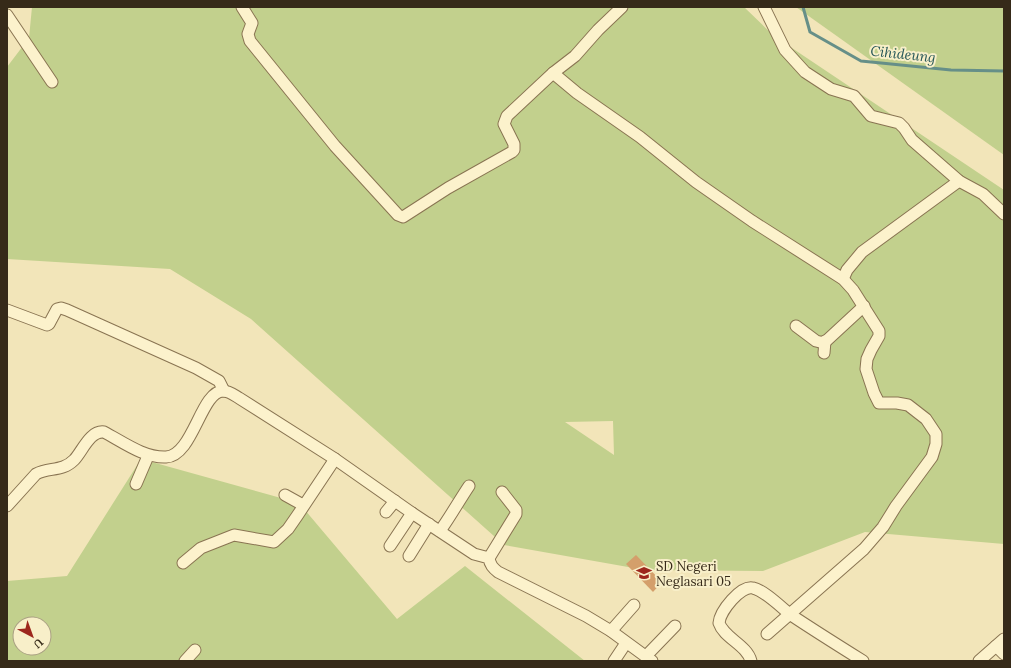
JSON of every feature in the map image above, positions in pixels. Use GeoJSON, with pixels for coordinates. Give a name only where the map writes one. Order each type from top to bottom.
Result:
{"type":"FeatureCollection","features":[{"type":"Feature","properties":{"kind":"street"},"geometry":{"type":"LineString","coordinates":[[242,7],[252,24],[248,36],[250,41],[335,146],[364,179],[400,216],[406,215],[448,188],[512,152],[514,150],[514,144],[505,128],[505,120],[511,112],[553,73],[575,56],[598,30],[622,7]]}},
{"type":"Feature","properties":{"kind":"street"},"geometry":{"type":"LineString","coordinates":[[764,7],[785,50],[805,72],[831,89],[851,94],[871,116],[899,123],[912,140],[959,182],[983,194],[1004,214]]}},
{"type":"Feature","properties":{"kind":"street"},"geometry":{"type":"LineString","coordinates":[[7,15],[52,82]]}},
{"type":"Feature","properties":{"kind":"street"},"geometry":{"type":"LineString","coordinates":[[553,73],[577,93],[640,137],[696,182],[752,221],[843,279],[853,290],[879,331],[879,336],[867,359],[866,369],[877,400],[882,404],[897,403],[908,405],[926,419],[936,434],[936,444],[932,457],[896,506],[883,527],[864,549],[767,634]]}},
{"type":"Feature","properties":{"kind":"street"},"geometry":{"type":"LineString","coordinates":[[843,279],[847,270],[862,252],[959,182]]}},
{"type":"Feature","properties":{"kind":"street"},"geometry":{"type":"LineString","coordinates":[[796,326],[819,343],[824,343],[864,306]]}},
{"type":"Feature","properties":{"kind":"street"},"geometry":{"type":"LineString","coordinates":[[7,310],[47,325],[57,309],[61,308],[67,310],[196,368],[219,381],[224,391]]}},
{"type":"Feature","properties":{"kind":"street"},"geometry":{"type":"LineString","coordinates":[[824,353],[825,341]]}},
{"type":"Feature","properties":{"kind":"street"},"geometry":{"type":"LineString","coordinates":[[7,506],[36,474],[63,468],[68,465],[74,460],[92,436],[97,433],[104,432],[148,456],[165,458],[176,454],[184,446],[207,404],[215,394],[219,391],[224,391],[239,398],[335,459],[474,554],[489,558]]}},
{"type":"Feature","properties":{"kind":"street"},"geometry":{"type":"LineString","coordinates":[[136,484],[148,456]]}},
{"type":"Feature","properties":{"kind":"street"},"geometry":{"type":"LineString","coordinates":[[183,563],[201,548],[234,535],[274,542],[288,529],[335,459]]}},
{"type":"Feature","properties":{"kind":"street"},"geometry":{"type":"LineString","coordinates":[[440,532],[469,486]]}},
{"type":"Feature","properties":{"kind":"street"},"geometry":{"type":"LineString","coordinates":[[489,558],[516,514],[516,510],[502,492]]}},
{"type":"Feature","properties":{"kind":"street"},"geometry":{"type":"LineString","coordinates":[[285,495],[303,505]]}},
{"type":"Feature","properties":{"kind":"street"},"geometry":{"type":"LineString","coordinates":[[386,512],[395,501]]}},
{"type":"Feature","properties":{"kind":"street"},"geometry":{"type":"LineString","coordinates":[[390,546],[412,513]]}},
{"type":"Feature","properties":{"kind":"street"},"geometry":{"type":"LineString","coordinates":[[409,556],[429,524]]}},
{"type":"Feature","properties":{"kind":"street"},"geometry":{"type":"LineString","coordinates":[[489,558],[493,567],[498,572],[586,616],[611,631],[649,659],[674,626]]}},
{"type":"Feature","properties":{"kind":"street"},"geometry":{"type":"LineString","coordinates":[[751,661],[748,654],[720,625],[719,620],[730,602],[747,588],[754,588],[790,614],[863,661]]}},
{"type":"Feature","properties":{"kind":"street"},"geometry":{"type":"LineString","coordinates":[[611,631],[634,605]]}},
{"type":"Feature","properties":{"kind":"street"},"geometry":{"type":"LineString","coordinates":[[614,661],[626,643]]}},
{"type":"Feature","properties":{"kind":"street"},"geometry":{"type":"LineString","coordinates":[[978,661],[1000,643],[1004,654]]}},
{"type":"Feature","properties":{"kind":"street"},"geometry":{"type":"LineString","coordinates":[[185,661],[195,650]]}},
{"type":"Feature","properties":{"kind":"green space"},"geometry":{"type":"Polygon","coordinates":[[[32,7],[744,7],[774,36],[1004,190],[1004,544],[865,532],[763,571],[645,570],[504,545],[251,319],[170,269],[7,259],[7,67],[29,38],[32,7]],[[613,421],[565,422],[614,455],[613,421]]]}},
{"type":"Feature","properties":{"kind":"green space"},"geometry":{"type":"Polygon","coordinates":[[[796,7],[1004,7],[1004,155],[796,7]]]}},
{"type":"Feature","properties":{"kind":"green space"},"geometry":{"type":"Polygon","coordinates":[[[141,459],[299,503],[397,619],[465,566],[585,661],[7,661],[7,581],[67,576],[141,459]]]}},
{"type":"Feature","properties":{"kind":"building","name":"SD Negeri Neglasari 05"},"geometry":{"type":"Polygon","coordinates":[[[636,555],[662,582],[653,592],[626,564],[636,555]]]}},
{"type":"Feature","properties":{"kind":"waterway","name":"Cihideung"},"geometry":{"type":"LineString","coordinates":[[803,7],[810,32],[861,61],[951,70],[1004,71]]}},
{"type":"Feature","properties":{"kind":"place","name":"SD Negeri Neglasari 05"},"geometry":{"type":"Point","coordinates":[644,573]}}]}
